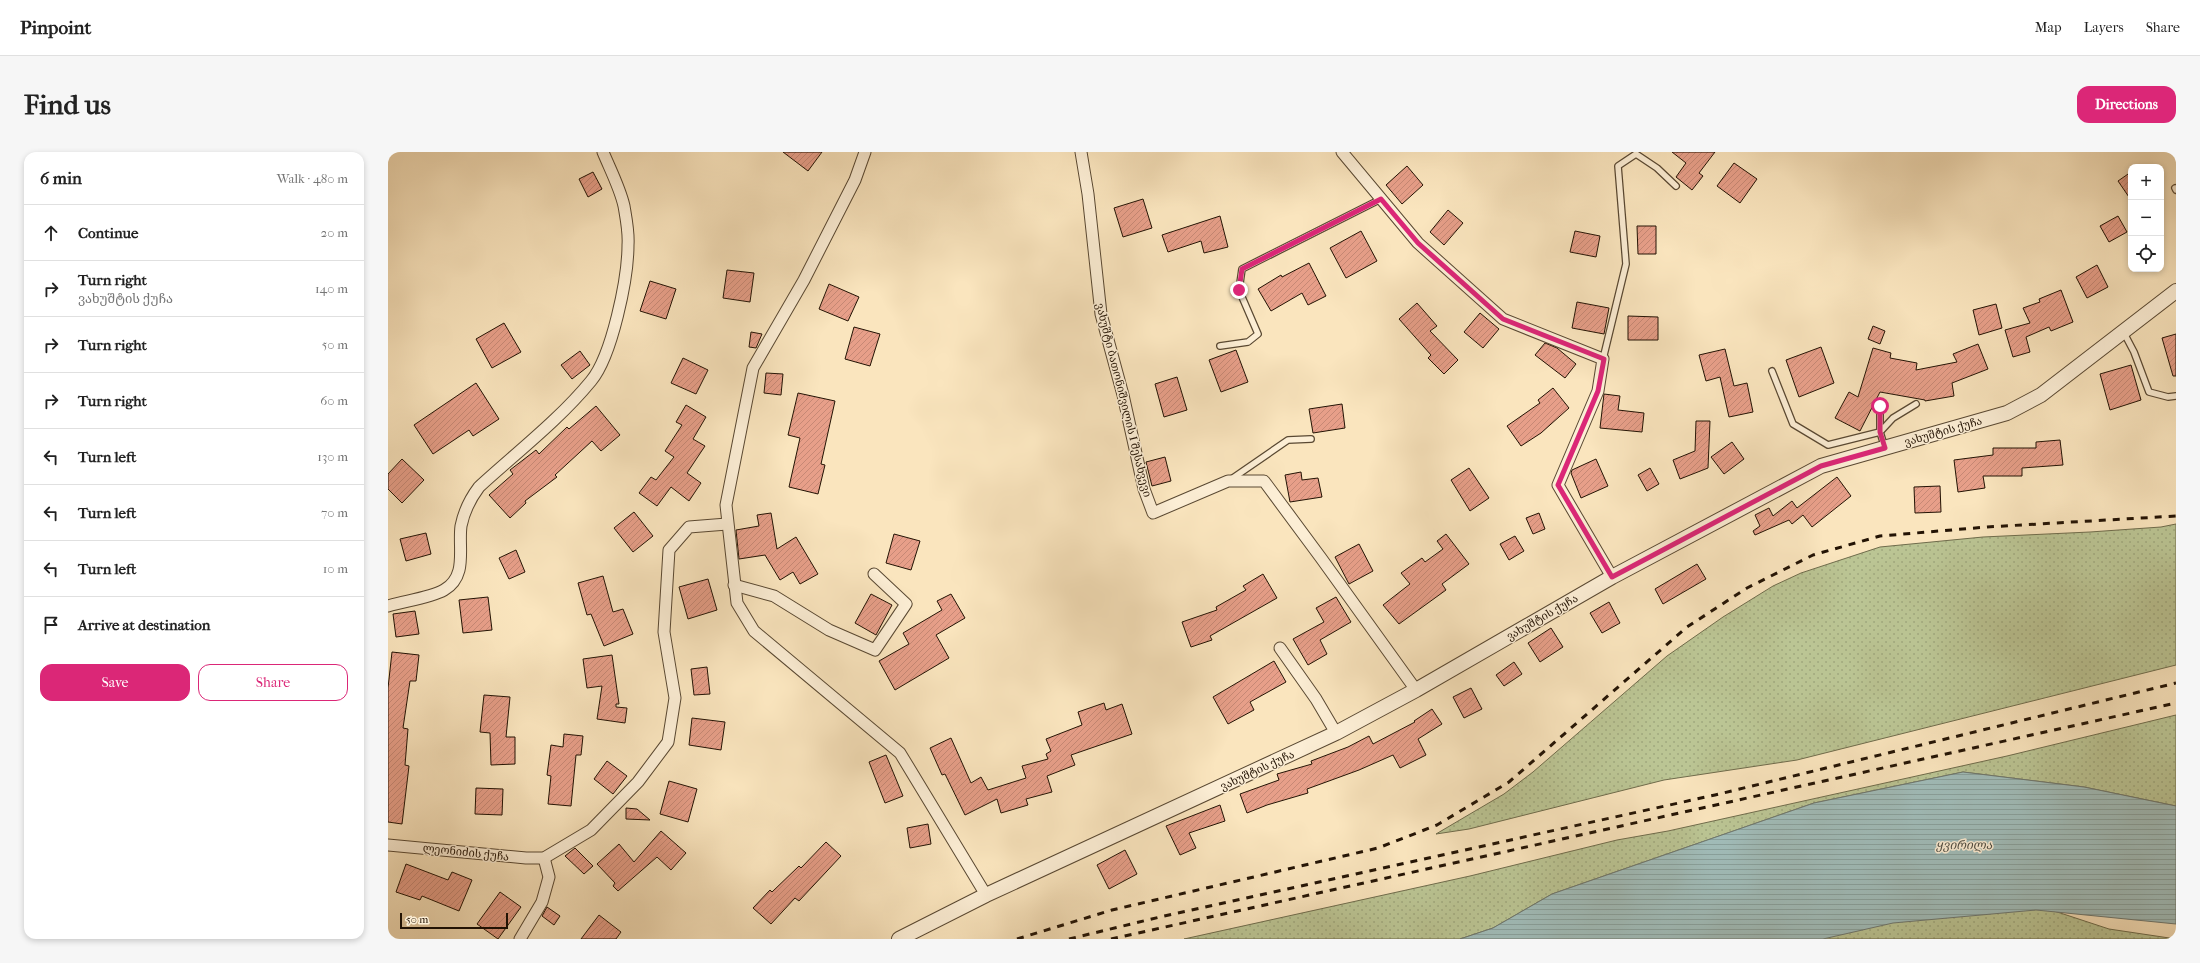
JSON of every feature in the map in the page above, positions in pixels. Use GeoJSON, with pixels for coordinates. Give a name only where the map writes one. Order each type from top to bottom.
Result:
{"type":"FeatureCollection","features":[{"type":"Feature","properties":{"kind":"street"},"geometry":{"type":"LineString","coordinates":[[388,606],[443,590],[453,583],[462,560],[461,526],[469,500],[478,487],[564,410],[592,381],[602,364],[610,342],[624,280],[628,244],[624,204],[603,152]]}},
{"type":"Feature","properties":{"kind":"street"},"geometry":{"type":"LineString","coordinates":[[865,152],[854,180],[804,280],[753,368],[726,505],[734,585],[737,602],[754,631],[900,753],[986,895]]}},
{"type":"Feature","properties":{"kind":"street","name":"ვახუშტი ბათონიშვილის I შესახვევი"},"geometry":{"type":"LineString","coordinates":[[1081,152],[1088,194],[1101,314],[1123,395],[1144,489],[1153,513],[1228,481],[1264,481],[1416,690]]}},
{"type":"Feature","properties":{"kind":"street"},"geometry":{"type":"LineString","coordinates":[[1342,152],[1418,243],[1503,319],[1604,359],[1598,391],[1558,485],[1612,577]]}},
{"type":"Feature","properties":{"kind":"street","name":"ვახუშტის ქუჩა"},"geometry":{"type":"LineString","coordinates":[[899,939],[986,895],[1336,733],[1416,690],[1612,577],[1821,466],[2007,413],[2041,396],[2124,333],[2176,291]]}},
{"type":"Feature","properties":{"kind":"street"},"geometry":{"type":"LineString","coordinates":[[520,939],[542,902],[549,877],[544,858],[591,830],[638,782],[668,742],[675,698],[664,632],[669,550],[689,527],[727,524]]}},
{"type":"Feature","properties":{"kind":"street"},"geometry":{"type":"LineString","coordinates":[[734,585],[774,596],[829,630],[875,650],[906,604],[874,574]]}},
{"type":"Feature","properties":{"kind":"street"},"geometry":{"type":"LineString","coordinates":[[1280,648],[1316,700],[1336,733]]}},
{"type":"Feature","properties":{"kind":"street","name":"ლეონიძის ქუჩა"},"geometry":{"type":"LineString","coordinates":[[388,845],[526,858],[544,858]]}},
{"type":"Feature","properties":{"kind":"lane"},"geometry":{"type":"LineString","coordinates":[[1604,359],[1626,264],[1618,166],[1636,154],[1657,168],[1676,186]]}},
{"type":"Feature","properties":{"kind":"lane"},"geometry":{"type":"LineString","coordinates":[[1220,346],[1248,342],[1258,334],[1239,290],[1242,269],[1381,199]]}},
{"type":"Feature","properties":{"kind":"lane"},"geometry":{"type":"LineString","coordinates":[[2124,333],[2149,392],[2168,397],[2176,396]]}},
{"type":"Feature","properties":{"kind":"lane"},"geometry":{"type":"LineString","coordinates":[[1772,371],[1793,424],[1828,445],[1880,432],[1893,418],[1916,404]]}},
{"type":"Feature","properties":{"kind":"lane"},"geometry":{"type":"LineString","coordinates":[[1880,406],[1880,432],[1885,448]]}},
{"type":"Feature","properties":{"kind":"lane"},"geometry":{"type":"LineString","coordinates":[[1228,481],[1288,440],[1311,439]]}},
{"type":"Feature","properties":{"kind":"green space"},"geometry":{"type":"Polygon","coordinates":[[[2176,524],[2176,665],[1797,760],[1664,780],[1469,829],[1436,834],[1504,794],[1533,772],[1667,656],[1723,617],[1773,586],[1801,573],[1880,547],[1983,537],[2090,532],[2161,527],[2176,524]]]}},
{"type":"Feature","properties":{"kind":"green space"},"geometry":{"type":"Polygon","coordinates":[[[2176,715],[2176,806],[2084,787],[1963,772],[1814,803],[1552,894],[1493,928],[1460,939],[1184,939],[1470,876],[1617,840],[1668,831],[2007,756],[2176,715]]]}},
{"type":"Feature","properties":{"kind":"green space"},"geometry":{"type":"Polygon","coordinates":[[[2036,905],[2109,929],[2176,939],[1685,939],[2036,905]]]}},
{"type":"Feature","properties":{"kind":"water","name":"ყვირილა"},"geometry":{"type":"Polygon","coordinates":[[[1963,772],[2084,787],[2176,806],[2176,924],[2036,910],[1893,923],[1823,939],[1460,939],[1493,928],[1552,894],[1814,803],[1963,772]]]}},
{"type":"Feature","properties":{"kind":"building"},"geometry":{"type":"Polygon","coordinates":[[[783,152],[822,152],[808,171],[783,152]]]}},
{"type":"Feature","properties":{"kind":"building"},"geometry":{"type":"Polygon","coordinates":[[[1672,152],[1715,152],[1699,173],[1703,176],[1692,190],[1676,177],[1686,163],[1672,152]]]}},
{"type":"Feature","properties":{"kind":"building"},"geometry":{"type":"Polygon","coordinates":[[[1734,163],[1757,179],[1740,203],[1717,186],[1734,163]]]}},
{"type":"Feature","properties":{"kind":"building"},"geometry":{"type":"Polygon","coordinates":[[[1407,166],[1423,185],[1402,204],[1386,185],[1407,166]]]}},
{"type":"Feature","properties":{"kind":"building"},"geometry":{"type":"Polygon","coordinates":[[[593,172],[602,189],[588,197],[579,179],[593,172]]]}},
{"type":"Feature","properties":{"kind":"building"},"geometry":{"type":"Polygon","coordinates":[[[2128,174],[2128,196],[2118,181],[2128,174]]]}},
{"type":"Feature","properties":{"kind":"building"},"geometry":{"type":"Polygon","coordinates":[[[1143,199],[1152,228],[1123,237],[1114,208],[1143,199]]]}},
{"type":"Feature","properties":{"kind":"building"},"geometry":{"type":"Polygon","coordinates":[[[1448,210],[1463,223],[1444,245],[1430,232],[1448,210]]]}},
{"type":"Feature","properties":{"kind":"building"},"geometry":{"type":"Polygon","coordinates":[[[1220,216],[1228,247],[1204,253],[1201,241],[1168,252],[1162,235],[1220,216]]]}},
{"type":"Feature","properties":{"kind":"building"},"geometry":{"type":"Polygon","coordinates":[[[2118,216],[2127,232],[2109,242],[2100,226],[2118,216]]]}},
{"type":"Feature","properties":{"kind":"building"},"geometry":{"type":"Polygon","coordinates":[[[1637,226],[1656,226],[1656,254],[1638,254],[1637,226]]]}},
{"type":"Feature","properties":{"kind":"building"},"geometry":{"type":"Polygon","coordinates":[[[1361,231],[1377,261],[1346,278],[1330,248],[1361,231]]]}},
{"type":"Feature","properties":{"kind":"building"},"geometry":{"type":"Polygon","coordinates":[[[1575,231],[1600,236],[1596,257],[1570,252],[1575,231]]]}},
{"type":"Feature","properties":{"kind":"building"},"geometry":{"type":"Polygon","coordinates":[[[1309,263],[1326,296],[1308,305],[1302,293],[1271,311],[1258,289],[1281,275],[1282,277],[1309,263]]]}},
{"type":"Feature","properties":{"kind":"building"},"geometry":{"type":"Polygon","coordinates":[[[2097,265],[2108,287],[2087,298],[2076,277],[2097,265]]]}},
{"type":"Feature","properties":{"kind":"building"},"geometry":{"type":"Polygon","coordinates":[[[727,270],[754,273],[750,302],[723,298],[727,270]]]}},
{"type":"Feature","properties":{"kind":"building"},"geometry":{"type":"Polygon","coordinates":[[[650,281],[676,289],[666,319],[640,311],[650,281]]]}},
{"type":"Feature","properties":{"kind":"building"},"geometry":{"type":"Polygon","coordinates":[[[829,284],[859,297],[848,321],[819,309],[829,284]]]}},
{"type":"Feature","properties":{"kind":"building"},"geometry":{"type":"Polygon","coordinates":[[[2061,290],[2073,322],[2051,331],[2049,327],[2026,337],[2030,352],[2013,357],[2005,330],[2030,323],[2023,308],[2040,302],[2039,299],[2061,290]]]}},
{"type":"Feature","properties":{"kind":"building"},"geometry":{"type":"Polygon","coordinates":[[[1577,302],[1609,308],[1604,334],[1572,328],[1577,302]]]}},
{"type":"Feature","properties":{"kind":"building"},"geometry":{"type":"Polygon","coordinates":[[[1417,303],[1437,326],[1430,331],[1458,360],[1444,374],[1428,358],[1431,355],[1399,319],[1417,303]]]}},
{"type":"Feature","properties":{"kind":"building"},"geometry":{"type":"Polygon","coordinates":[[[1996,304],[2002,328],[1979,335],[1973,310],[1996,304]]]}},
{"type":"Feature","properties":{"kind":"building"},"geometry":{"type":"Polygon","coordinates":[[[1480,313],[1499,329],[1483,348],[1464,332],[1480,313]]]}},
{"type":"Feature","properties":{"kind":"building"},"geometry":{"type":"Polygon","coordinates":[[[1628,316],[1658,317],[1658,340],[1628,340],[1628,316]]]}},
{"type":"Feature","properties":{"kind":"building"},"geometry":{"type":"Polygon","coordinates":[[[504,323],[521,352],[492,368],[476,339],[504,323]]]}},
{"type":"Feature","properties":{"kind":"building"},"geometry":{"type":"Polygon","coordinates":[[[1873,326],[1885,331],[1880,344],[1868,339],[1873,326]]]}},
{"type":"Feature","properties":{"kind":"building"},"geometry":{"type":"Polygon","coordinates":[[[854,327],[880,334],[870,366],[845,359],[854,327]]]}},
{"type":"Feature","properties":{"kind":"building"},"geometry":{"type":"Polygon","coordinates":[[[751,332],[762,334],[756,348],[749,347],[751,332]]]}},
{"type":"Feature","properties":{"kind":"building"},"geometry":{"type":"Polygon","coordinates":[[[2176,334],[2176,376],[2173,376],[2162,338],[2176,334]]]}},
{"type":"Feature","properties":{"kind":"building"},"geometry":{"type":"Polygon","coordinates":[[[1545,343],[1557,348],[1576,364],[1565,378],[1535,355],[1545,343]]]}},
{"type":"Feature","properties":{"kind":"building"},"geometry":{"type":"Polygon","coordinates":[[[1978,344],[1988,369],[1952,383],[1954,396],[1925,401],[1880,392],[1860,431],[1835,418],[1849,392],[1858,397],[1873,348],[1891,353],[1890,358],[1917,363],[1916,370],[1957,362],[1953,354],[1978,344]]]}},
{"type":"Feature","properties":{"kind":"building"},"geometry":{"type":"Polygon","coordinates":[[[1821,347],[1834,383],[1799,397],[1786,360],[1821,347]]]}},
{"type":"Feature","properties":{"kind":"building"},"geometry":{"type":"Polygon","coordinates":[[[1725,349],[1734,386],[1747,383],[1753,412],[1729,417],[1720,377],[1706,381],[1699,355],[1725,349]]]}},
{"type":"Feature","properties":{"kind":"building"},"geometry":{"type":"Polygon","coordinates":[[[1236,350],[1248,382],[1221,392],[1209,360],[1236,350]]]}},
{"type":"Feature","properties":{"kind":"building"},"geometry":{"type":"Polygon","coordinates":[[[580,351],[590,365],[572,379],[561,365],[580,351]]]}},
{"type":"Feature","properties":{"kind":"building"},"geometry":{"type":"Polygon","coordinates":[[[683,358],[708,370],[696,394],[671,383],[683,358]]]}},
{"type":"Feature","properties":{"kind":"building"},"geometry":{"type":"Polygon","coordinates":[[[2131,365],[2141,400],[2110,410],[2100,374],[2131,365]]]}},
{"type":"Feature","properties":{"kind":"building"},"geometry":{"type":"Polygon","coordinates":[[[766,373],[783,374],[781,395],[764,393],[766,373]]]}},
{"type":"Feature","properties":{"kind":"building"},"geometry":{"type":"Polygon","coordinates":[[[1177,377],[1187,410],[1164,417],[1155,384],[1177,377]]]}},
{"type":"Feature","properties":{"kind":"building"},"geometry":{"type":"Polygon","coordinates":[[[476,383],[499,419],[473,436],[469,430],[433,454],[414,425],[476,383]]]}},
{"type":"Feature","properties":{"kind":"building"},"geometry":{"type":"Polygon","coordinates":[[[1553,388],[1569,408],[1541,433],[1521,446],[1507,426],[1540,403],[1538,400],[1553,388]]]}},
{"type":"Feature","properties":{"kind":"building"},"geometry":{"type":"Polygon","coordinates":[[[798,393],[835,401],[821,464],[825,465],[818,494],[789,487],[800,438],[788,435],[798,393]]]}},
{"type":"Feature","properties":{"kind":"building"},"geometry":{"type":"Polygon","coordinates":[[[1604,394],[1620,396],[1618,410],[1644,413],[1642,432],[1600,428],[1604,394]]]}},
{"type":"Feature","properties":{"kind":"building"},"geometry":{"type":"Polygon","coordinates":[[[1342,404],[1345,428],[1313,433],[1309,409],[1342,404]]]}},
{"type":"Feature","properties":{"kind":"building"},"geometry":{"type":"Polygon","coordinates":[[[686,405],[706,417],[693,439],[705,446],[687,473],[701,483],[689,501],[671,487],[657,506],[639,493],[651,477],[656,480],[674,457],[665,451],[682,425],[676,422],[686,405]]]}},
{"type":"Feature","properties":{"kind":"building"},"geometry":{"type":"Polygon","coordinates":[[[596,406],[620,435],[601,451],[592,441],[555,475],[557,477],[525,501],[526,503],[510,518],[489,495],[513,474],[510,470],[536,450],[539,454],[567,427],[569,429],[596,406]]]}},
{"type":"Feature","properties":{"kind":"building"},"geometry":{"type":"Polygon","coordinates":[[[1696,421],[1710,421],[1708,468],[1680,479],[1673,460],[1695,451],[1696,421]]]}},
{"type":"Feature","properties":{"kind":"building"},"geometry":{"type":"Polygon","coordinates":[[[2060,440],[2063,465],[2022,468],[2022,476],[1983,476],[1985,488],[1958,492],[1954,460],[1993,455],[1993,448],[2036,448],[2036,442],[2060,440]]]}},
{"type":"Feature","properties":{"kind":"building"},"geometry":{"type":"Polygon","coordinates":[[[1732,442],[1744,459],[1724,474],[1711,457],[1732,442]]]}},
{"type":"Feature","properties":{"kind":"building"},"geometry":{"type":"Polygon","coordinates":[[[1165,457],[1171,481],[1152,486],[1146,462],[1165,457]]]}},
{"type":"Feature","properties":{"kind":"building"},"geometry":{"type":"Polygon","coordinates":[[[402,459],[424,480],[402,503],[388,489],[388,474],[402,459]]]}},
{"type":"Feature","properties":{"kind":"building"},"geometry":{"type":"Polygon","coordinates":[[[1596,459],[1608,486],[1581,498],[1571,473],[1572,470],[1596,459]]]}},
{"type":"Feature","properties":{"kind":"building"},"geometry":{"type":"Polygon","coordinates":[[[1469,468],[1489,498],[1470,511],[1451,480],[1469,468]]]}},
{"type":"Feature","properties":{"kind":"building"},"geometry":{"type":"Polygon","coordinates":[[[1650,468],[1659,484],[1647,491],[1638,475],[1650,468]]]}},
{"type":"Feature","properties":{"kind":"building"},"geometry":{"type":"Polygon","coordinates":[[[1301,472],[1302,480],[1318,478],[1322,497],[1290,502],[1285,475],[1301,472]]]}},
{"type":"Feature","properties":{"kind":"building"},"geometry":{"type":"Polygon","coordinates":[[[1837,477],[1851,496],[1812,527],[1803,515],[1792,524],[1789,520],[1755,535],[1753,531],[1760,526],[1755,515],[1769,508],[1773,516],[1792,501],[1797,508],[1837,477]]]}},
{"type":"Feature","properties":{"kind":"building"},"geometry":{"type":"Polygon","coordinates":[[[1940,486],[1941,512],[1915,513],[1914,487],[1940,486]]]}},
{"type":"Feature","properties":{"kind":"building"},"geometry":{"type":"Polygon","coordinates":[[[634,512],[653,536],[633,552],[614,528],[634,512]]]}},
{"type":"Feature","properties":{"kind":"building"},"geometry":{"type":"Polygon","coordinates":[[[771,513],[777,549],[796,537],[818,574],[800,584],[793,572],[780,580],[765,555],[739,559],[736,530],[759,526],[757,515],[771,513]]]}},
{"type":"Feature","properties":{"kind":"building"},"geometry":{"type":"Polygon","coordinates":[[[1539,513],[1545,529],[1533,534],[1526,518],[1539,513]]]}},
{"type":"Feature","properties":{"kind":"building"},"geometry":{"type":"Polygon","coordinates":[[[426,533],[431,554],[406,561],[400,539],[426,533]]]}},
{"type":"Feature","properties":{"kind":"building"},"geometry":{"type":"Polygon","coordinates":[[[894,534],[920,541],[911,570],[886,563],[894,534]]]}},
{"type":"Feature","properties":{"kind":"building"},"geometry":{"type":"Polygon","coordinates":[[[1446,534],[1469,564],[1442,584],[1446,590],[1399,624],[1383,605],[1410,584],[1401,573],[1422,558],[1425,562],[1443,549],[1437,541],[1446,534]]]}},
{"type":"Feature","properties":{"kind":"building"},"geometry":{"type":"Polygon","coordinates":[[[1515,536],[1524,551],[1509,560],[1500,544],[1515,536]]]}},
{"type":"Feature","properties":{"kind":"building"},"geometry":{"type":"Polygon","coordinates":[[[1359,544],[1373,571],[1349,584],[1335,557],[1359,544]]]}},
{"type":"Feature","properties":{"kind":"building"},"geometry":{"type":"Polygon","coordinates":[[[516,550],[525,572],[509,579],[499,558],[516,550]]]}},
{"type":"Feature","properties":{"kind":"building"},"geometry":{"type":"Polygon","coordinates":[[[1697,564],[1706,579],[1663,604],[1655,589],[1697,564]]]}},
{"type":"Feature","properties":{"kind":"building"},"geometry":{"type":"Polygon","coordinates":[[[1263,574],[1277,598],[1210,636],[1212,640],[1191,647],[1182,622],[1217,610],[1216,607],[1246,590],[1243,586],[1263,574]]]}},
{"type":"Feature","properties":{"kind":"building"},"geometry":{"type":"Polygon","coordinates":[[[603,576],[613,612],[623,609],[633,634],[604,646],[591,614],[587,615],[578,583],[603,576]]]}},
{"type":"Feature","properties":{"kind":"building"},"geometry":{"type":"Polygon","coordinates":[[[708,579],[717,610],[688,619],[679,587],[708,579]]]}},
{"type":"Feature","properties":{"kind":"building"},"geometry":{"type":"Polygon","coordinates":[[[871,594],[892,605],[876,635],[855,623],[871,594]]]}},
{"type":"Feature","properties":{"kind":"building"},"geometry":{"type":"Polygon","coordinates":[[[951,594],[965,618],[936,635],[949,658],[895,690],[879,661],[909,644],[903,633],[942,610],[937,601],[951,594]]]}},
{"type":"Feature","properties":{"kind":"building"},"geometry":{"type":"Polygon","coordinates":[[[488,597],[492,630],[463,633],[459,600],[488,597]]]}},
{"type":"Feature","properties":{"kind":"building"},"geometry":{"type":"Polygon","coordinates":[[[1336,597],[1351,622],[1320,640],[1327,654],[1308,665],[1293,639],[1324,622],[1316,608],[1336,597]]]}},
{"type":"Feature","properties":{"kind":"building"},"geometry":{"type":"Polygon","coordinates":[[[1609,602],[1620,623],[1602,633],[1590,613],[1609,602]]]}},
{"type":"Feature","properties":{"kind":"building"},"geometry":{"type":"Polygon","coordinates":[[[415,611],[419,634],[396,637],[393,614],[415,611]]]}},
{"type":"Feature","properties":{"kind":"building"},"geometry":{"type":"Polygon","coordinates":[[[1551,628],[1563,647],[1540,662],[1528,643],[1551,628]]]}},
{"type":"Feature","properties":{"kind":"building"},"geometry":{"type":"Polygon","coordinates":[[[392,652],[419,655],[416,681],[410,681],[403,728],[408,729],[405,765],[409,766],[402,824],[388,822],[388,688],[392,652]]]}},
{"type":"Feature","properties":{"kind":"building"},"geometry":{"type":"Polygon","coordinates":[[[612,655],[619,704],[616,704],[616,707],[627,708],[625,723],[597,719],[602,686],[587,688],[583,659],[612,655]]]}},
{"type":"Feature","properties":{"kind":"building"},"geometry":{"type":"Polygon","coordinates":[[[1274,661],[1286,682],[1250,702],[1254,710],[1228,724],[1213,697],[1274,661]]]}},
{"type":"Feature","properties":{"kind":"building"},"geometry":{"type":"Polygon","coordinates":[[[1514,662],[1522,674],[1504,686],[1496,675],[1514,662]]]}},
{"type":"Feature","properties":{"kind":"building"},"geometry":{"type":"Polygon","coordinates":[[[707,667],[710,694],[694,695],[691,669],[707,667]]]}},
{"type":"Feature","properties":{"kind":"building"},"geometry":{"type":"Polygon","coordinates":[[[1471,688],[1482,709],[1464,718],[1453,697],[1471,688]]]}},
{"type":"Feature","properties":{"kind":"building"},"geometry":{"type":"Polygon","coordinates":[[[484,695],[510,697],[506,737],[515,737],[515,764],[491,765],[490,733],[480,732],[484,695]]]}},
{"type":"Feature","properties":{"kind":"building"},"geometry":{"type":"Polygon","coordinates":[[[1104,703],[1106,710],[1122,704],[1132,734],[1071,755],[1075,765],[1047,776],[1052,792],[1026,799],[1028,805],[1001,813],[997,799],[965,815],[945,774],[942,775],[930,748],[951,738],[971,783],[981,777],[988,790],[1026,778],[1022,766],[1048,759],[1046,754],[1051,751],[1046,739],[1082,725],[1078,712],[1104,703]]]}},
{"type":"Feature","properties":{"kind":"building"},"geometry":{"type":"Polygon","coordinates":[[[1432,709],[1442,724],[1418,739],[1426,755],[1400,768],[1393,755],[1359,770],[1307,789],[1308,793],[1267,805],[1247,813],[1240,794],[1279,780],[1277,774],[1312,764],[1311,761],[1348,747],[1369,736],[1373,744],[1415,722],[1414,721],[1432,709]]]}},
{"type":"Feature","properties":{"kind":"building"},"geometry":{"type":"Polygon","coordinates":[[[692,718],[725,722],[721,750],[689,745],[692,718]]]}},
{"type":"Feature","properties":{"kind":"building"},"geometry":{"type":"Polygon","coordinates":[[[564,734],[583,736],[581,755],[576,755],[571,806],[548,804],[551,776],[547,775],[551,745],[563,747],[564,734]]]}},
{"type":"Feature","properties":{"kind":"building"},"geometry":{"type":"Polygon","coordinates":[[[886,755],[903,796],[885,803],[869,762],[886,755]]]}},
{"type":"Feature","properties":{"kind":"building"},"geometry":{"type":"Polygon","coordinates":[[[607,761],[627,776],[613,794],[594,779],[607,761]]]}},
{"type":"Feature","properties":{"kind":"building"},"geometry":{"type":"Polygon","coordinates":[[[669,781],[697,789],[688,822],[660,814],[669,781]]]}},
{"type":"Feature","properties":{"kind":"building"},"geometry":{"type":"Polygon","coordinates":[[[476,788],[503,789],[502,815],[475,814],[476,788]]]}},
{"type":"Feature","properties":{"kind":"building"},"geometry":{"type":"Polygon","coordinates":[[[1220,805],[1225,821],[1189,833],[1196,848],[1180,855],[1166,826],[1220,805]]]}},
{"type":"Feature","properties":{"kind":"building"},"geometry":{"type":"Polygon","coordinates":[[[626,808],[637,809],[650,820],[626,819],[626,808]]]}},
{"type":"Feature","properties":{"kind":"building"},"geometry":{"type":"Polygon","coordinates":[[[928,824],[931,844],[910,848],[907,828],[928,824]]]}},
{"type":"Feature","properties":{"kind":"building"},"geometry":{"type":"Polygon","coordinates":[[[661,831],[686,853],[671,870],[657,857],[618,891],[613,886],[615,883],[597,864],[619,844],[634,862],[661,831]]]}},
{"type":"Feature","properties":{"kind":"building"},"geometry":{"type":"Polygon","coordinates":[[[826,842],[841,856],[799,901],[795,898],[771,924],[753,908],[770,890],[772,892],[799,866],[801,868],[826,842]]]}},
{"type":"Feature","properties":{"kind":"building"},"geometry":{"type":"Polygon","coordinates":[[[575,848],[593,866],[584,874],[565,856],[575,848]]]}},
{"type":"Feature","properties":{"kind":"building"},"geometry":{"type":"Polygon","coordinates":[[[1125,850],[1137,874],[1109,889],[1097,865],[1125,850]]]}},
{"type":"Feature","properties":{"kind":"building"},"geometry":{"type":"Polygon","coordinates":[[[406,864],[448,880],[452,872],[472,880],[459,911],[422,896],[420,900],[396,892],[406,864]]]}},
{"type":"Feature","properties":{"kind":"building"},"geometry":{"type":"Polygon","coordinates":[[[500,892],[521,907],[498,939],[477,924],[500,892]]]}},
{"type":"Feature","properties":{"kind":"building"},"geometry":{"type":"Polygon","coordinates":[[[547,907],[560,916],[554,925],[542,916],[547,907]]]}},
{"type":"Feature","properties":{"kind":"building"},"geometry":{"type":"Polygon","coordinates":[[[599,915],[621,932],[616,939],[581,939],[599,915]]]}},
{"type":"Feature","properties":{"kind":"railway"},"geometry":{"type":"LineString","coordinates":[[1017,939],[1112,910],[1378,848],[1437,825],[1509,782],[1687,627],[1747,588],[1813,555],[1880,536],[1987,527],[2176,516]]}},
{"type":"Feature","properties":{"kind":"railway"},"geometry":{"type":"LineString","coordinates":[[1069,939],[1160,917],[1715,795],[2176,683]]}},
{"type":"Feature","properties":{"kind":"railway"},"geometry":{"type":"LineString","coordinates":[[1111,939],[2176,703]]}},
{"type":"Feature","properties":{"kind":"route"},"geometry":{"type":"LineString","coordinates":[[1239,290],[1242,269],[1381,199],[1418,243],[1503,319],[1604,359],[1598,391],[1558,485],[1612,577],[1821,466],[1885,448],[1880,432],[1880,406]]}}]}
